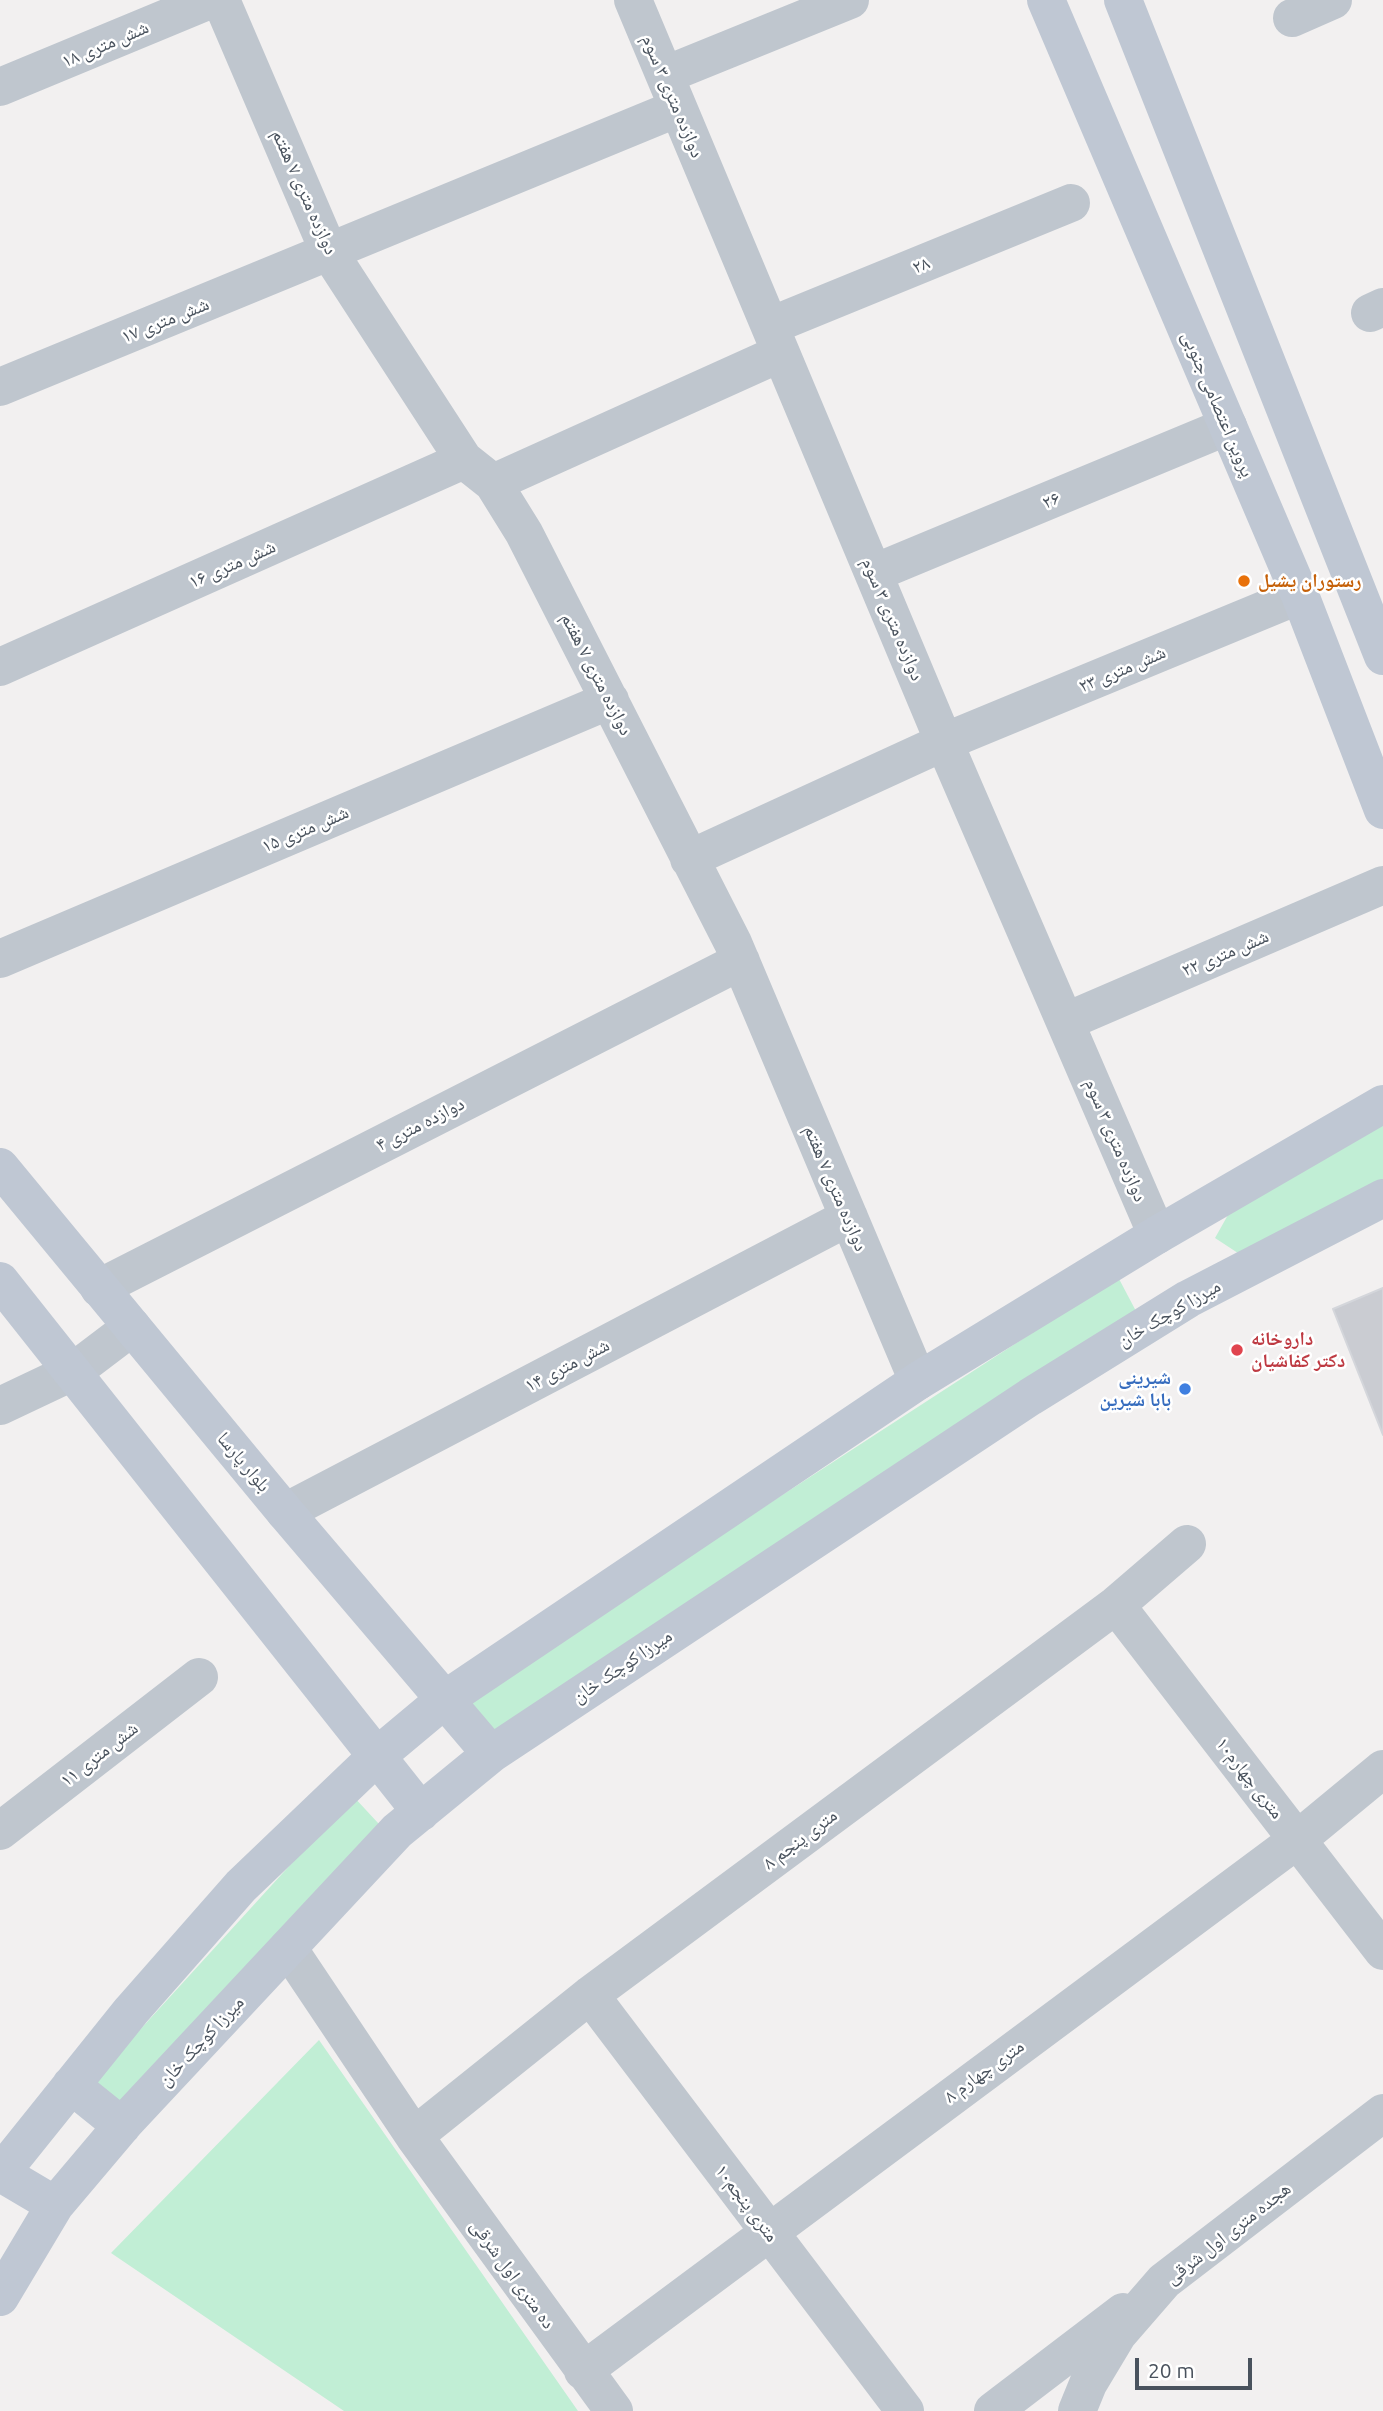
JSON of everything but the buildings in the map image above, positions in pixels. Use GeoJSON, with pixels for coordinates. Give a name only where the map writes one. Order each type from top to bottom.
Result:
{"type":"FeatureCollection","features":[{"type":"Feature","properties":{"kind":"main road","name":"پروین اعتصامی جنوبی"},"geometry":{"type":"LineString","coordinates":[[1046,0],[1300,595],[1383,810]]}},
{"type":"Feature","properties":{"kind":"main road"},"geometry":{"type":"LineString","coordinates":[[1123,0],[1383,656]]}},
{"type":"Feature","properties":{"kind":"main road"},"geometry":{"type":"LineString","coordinates":[[55,2205],[1,2174],[71,2085],[241,1886],[377,1756],[444,1700],[918,1381],[1157,1235],[1383,1104]]}},
{"type":"Feature","properties":{"kind":"main road","name":"بلوار پارسا"},"geometry":{"type":"LineString","coordinates":[[0,1167],[285,1512],[491,1754]]}},
{"type":"Feature","properties":{"kind":"main road","name":"میرزا کوچک خان"},"geometry":{"type":"LineString","coordinates":[[0,2297],[55,2205],[122,2126],[397,1831],[491,1754],[1030,1397],[1188,1299],[1383,1198]]}},
{"type":"Feature","properties":{"kind":"main road"},"geometry":{"type":"LineString","coordinates":[[0,1281],[421,1812]]}},
{"type":"Feature","properties":{"kind":"main road"},"geometry":{"type":"LineString","coordinates":[[71,2085],[122,2126]]}},
{"type":"Feature","properties":{"kind":"street","name":"شش متری ۱۸"},"geometry":{"type":"LineString","coordinates":[[0,88],[210,0]]}},
{"type":"Feature","properties":{"kind":"street","name":"دوازده متری ۷ هفتم"},"geometry":{"type":"LineString","coordinates":[[221,0],[329,252],[479,472],[524,533],[610,700],[741,961],[918,1381]]}},
{"type":"Feature","properties":{"kind":"street","name":"دوازده متری ۳ سوم"},"geometry":{"type":"LineString","coordinates":[[633,0],[944,743],[1157,1235]]}},
{"type":"Feature","properties":{"kind":"street","name":"شش متری ۱۷"},"geometry":{"type":"LineString","coordinates":[[0,387],[329,252],[672,91],[850,0]]}},
{"type":"Feature","properties":{"kind":"street"},"geometry":{"type":"LineString","coordinates":[[1292,18],[1334,0]]}},
{"type":"Feature","properties":{"kind":"street","name":"۲۸"},"geometry":{"type":"LineString","coordinates":[[479,472],[1071,203]]}},
{"type":"Feature","properties":{"kind":"street","name":"۲۶"},"geometry":{"type":"LineString","coordinates":[[874,573],[1227,426]]}},
{"type":"Feature","properties":{"kind":"street","name":"شش متری ۱۶"},"geometry":{"type":"LineString","coordinates":[[0,667],[479,472]]}},
{"type":"Feature","properties":{"kind":"street","name":"شش متری ۲۳"},"geometry":{"type":"LineString","coordinates":[[689,859],[944,743],[1300,595]]}},
{"type":"Feature","properties":{"kind":"street","name":"شش متری ۱۵"},"geometry":{"type":"LineString","coordinates":[[0,959],[610,700]]}},
{"type":"Feature","properties":{"kind":"street","name":"شش متری ۲۲"},"geometry":{"type":"LineString","coordinates":[[1066,1021],[1383,885]]}},
{"type":"Feature","properties":{"kind":"street","name":"دوازده متری ۴"},"geometry":{"type":"LineString","coordinates":[[99,1288],[741,961]]}},
{"type":"Feature","properties":{"kind":"street","name":"شش متری ۱۴"},"geometry":{"type":"LineString","coordinates":[[285,1512],[849,1217]]}},
{"type":"Feature","properties":{"kind":"street"},"geometry":{"type":"LineString","coordinates":[[0,1406],[74,1371],[132,1326]]}},
{"type":"Feature","properties":{"kind":"street","name":"۸ متری پنجم"},"geometry":{"type":"LineString","coordinates":[[414,2136],[590,1995],[1116,1605],[1187,1544]]}},
{"type":"Feature","properties":{"kind":"street","name":"۱۰متری چهارم"},"geometry":{"type":"LineString","coordinates":[[1116,1605],[1383,1951]]}},
{"type":"Feature","properties":{"kind":"street","name":"شش متری ۱۱"},"geometry":{"type":"LineString","coordinates":[[0,1831],[199,1677]]}},
{"type":"Feature","properties":{"kind":"street","name":"۸ متری چهارم"},"geometry":{"type":"LineString","coordinates":[[583,2371],[1297,1840],[1383,1769]]}},
{"type":"Feature","properties":{"kind":"street","name":"ده متری اول شرقی"},"geometry":{"type":"LineString","coordinates":[[288,1948],[414,2136],[614,2411]]}},
{"type":"Feature","properties":{"kind":"street","name":"۱۰متری پنجم"},"geometry":{"type":"LineString","coordinates":[[590,1995],[905,2411]]}},
{"type":"Feature","properties":{"kind":"street","name":"هجده متری اول شرقی"},"geometry":{"type":"LineString","coordinates":[[1077,2411],[1088,2384],[1118,2334],[1164,2281],[1383,2113]]}},
{"type":"Feature","properties":{"kind":"street"},"geometry":{"type":"LineString","coordinates":[[993,2411],[1164,2281]]}},
{"type":"Feature","properties":{"kind":"green space"},"geometry":{"type":"Polygon","coordinates":[[[1383,1115],[1383,1179],[1263,1252],[1244,1257],[1215,1238],[1233,1206],[1383,1115]]]}},
{"type":"Feature","properties":{"kind":"green space"},"geometry":{"type":"Polygon","coordinates":[[[1118,1277],[1137,1313],[504,1746],[462,1703],[1118,1277]]]}},
{"type":"Feature","properties":{"kind":"green space"},"geometry":{"type":"Polygon","coordinates":[[[353,1796],[391,1837],[126,2121],[86,2089],[353,1796]]]}},
{"type":"Feature","properties":{"kind":"green space"},"geometry":{"type":"Polygon","coordinates":[[[319,2040],[578,2411],[344,2411],[111,2253],[319,2040]]]}},
{"type":"Feature","properties":{"kind":"place","name":"رستوران یشیل"},"geometry":{"type":"Point","coordinates":[1244,581]}},
{"type":"Feature","properties":{"kind":"place","name":"داروخانه دکتر کفاشیان"},"geometry":{"type":"Point","coordinates":[1237,1350]}},
{"type":"Feature","properties":{"kind":"place","name":"شیرینی بابا شیرین"},"geometry":{"type":"Point","coordinates":[1185,1389]}}]}
